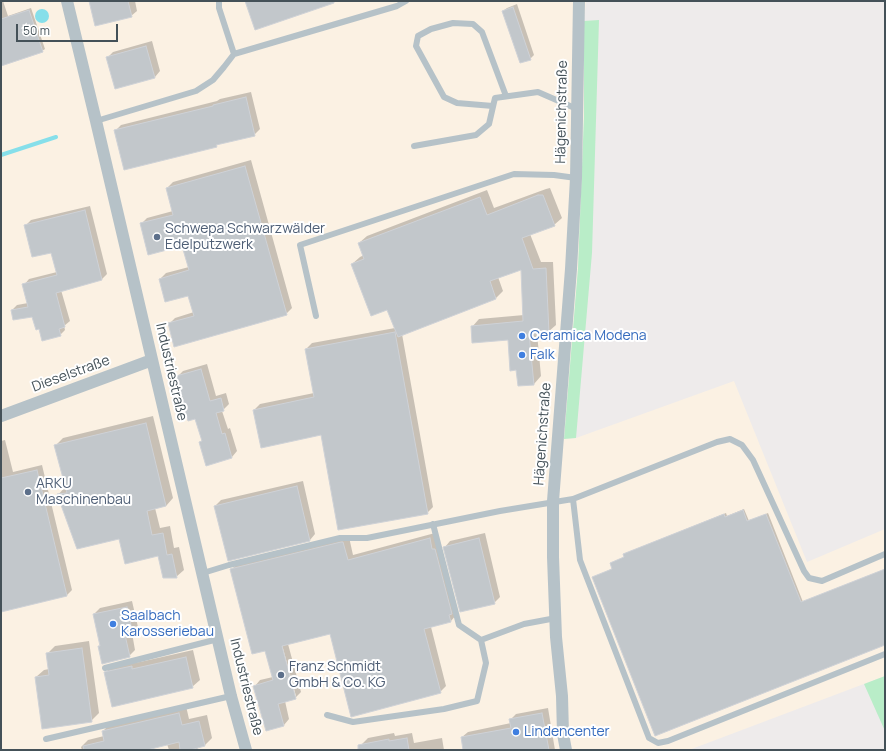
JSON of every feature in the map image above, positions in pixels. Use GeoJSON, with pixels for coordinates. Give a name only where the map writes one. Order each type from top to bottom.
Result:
{"type":"FeatureCollection","features":[{"type":"Feature","properties":{"kind":"street","name":"Industriestraße"},"geometry":{"type":"LineString","coordinates":[[67,1],[231,696],[246,750]]}},
{"type":"Feature","properties":{"kind":"street","name":"Hägenichstraße"},"geometry":{"type":"LineString","coordinates":[[566,750],[563,734],[556,618],[553,557],[553,501],[571,269],[576,178],[579,1]]}},
{"type":"Feature","properties":{"kind":"street","name":"Dieselstraße"},"geometry":{"type":"LineString","coordinates":[[1,416],[152,360]]}},
{"type":"Feature","properties":{"kind":"lane"},"geometry":{"type":"LineString","coordinates":[[219,1],[219,8],[234,54]]}},
{"type":"Feature","properties":{"kind":"lane"},"geometry":{"type":"LineString","coordinates":[[96,121],[196,90],[213,80],[234,54],[397,6],[406,1]]}},
{"type":"Feature","properties":{"kind":"lane"},"geometry":{"type":"LineString","coordinates":[[493,106],[458,103],[444,97],[416,46],[418,36],[431,29],[453,23],[473,24],[482,32],[506,96]]}},
{"type":"Feature","properties":{"kind":"lane"},"geometry":{"type":"LineString","coordinates":[[414,146],[476,135],[489,124],[495,98],[538,92],[577,109]]}},
{"type":"Feature","properties":{"kind":"lane"},"geometry":{"type":"LineString","coordinates":[[316,316],[300,245],[514,174],[554,175],[576,178]]}},
{"type":"Feature","properties":{"kind":"lane"},"geometry":{"type":"LineString","coordinates":[[203,573],[229,565],[340,538],[367,538],[553,501],[573,499],[717,442],[730,439],[742,445],[753,460],[804,571],[809,578],[822,581],[885,554]]}},
{"type":"Feature","properties":{"kind":"lane"},"geometry":{"type":"LineString","coordinates":[[573,499],[580,560],[649,738],[658,743],[668,741],[885,654]]}},
{"type":"Feature","properties":{"kind":"lane"},"geometry":{"type":"LineString","coordinates":[[327,715],[353,722],[444,709],[477,701],[486,663],[481,640],[459,625],[432,524]]}},
{"type":"Feature","properties":{"kind":"lane"},"geometry":{"type":"LineString","coordinates":[[481,640],[524,624],[556,618]]}},
{"type":"Feature","properties":{"kind":"lane"},"geometry":{"type":"LineString","coordinates":[[105,668],[218,639]]}},
{"type":"Feature","properties":{"kind":"lane"},"geometry":{"type":"LineString","coordinates":[[46,740],[231,696]]}},
{"type":"Feature","properties":{"kind":"shaded area"},"geometry":{"type":"Polygon","coordinates":[[[1,1],[586,1],[584,21],[584,116],[578,268],[564,439],[576,438],[734,381],[807,562],[885,529],[885,676],[689,750],[1,750],[1,1]]]}},
{"type":"Feature","properties":{"kind":"green space"},"geometry":{"type":"Polygon","coordinates":[[[599,20],[592,253],[576,438],[564,439],[578,268],[584,116],[584,21],[599,20]]]}},
{"type":"Feature","properties":{"kind":"green space"},"geometry":{"type":"Polygon","coordinates":[[[885,676],[885,731],[864,684],[885,676]]]}},
{"type":"Feature","properties":{"kind":"water"},"geometry":{"type":"Polygon","coordinates":[[[39,9],[45,9],[49,13],[49,19],[45,23],[39,23],[35,19],[35,13],[39,9]]]}},
{"type":"Feature","properties":{"kind":"building"},"geometry":{"type":"Polygon","coordinates":[[[89,1],[128,1],[132,17],[95,26],[89,1]]]}},
{"type":"Feature","properties":{"kind":"building"},"geometry":{"type":"Polygon","coordinates":[[[245,1],[334,1],[334,3],[255,30],[245,1]]]}},
{"type":"Feature","properties":{"kind":"building"},"geometry":{"type":"Polygon","coordinates":[[[513,7],[531,60],[520,63],[502,11],[513,7]]]}},
{"type":"Feature","properties":{"kind":"building"},"geometry":{"type":"Polygon","coordinates":[[[29,10],[43,52],[1,66],[1,19],[29,10]]]}},
{"type":"Feature","properties":{"kind":"building"},"geometry":{"type":"Polygon","coordinates":[[[146,46],[155,78],[115,89],[106,57],[146,46]]]}},
{"type":"Feature","properties":{"kind":"building"},"geometry":{"type":"Polygon","coordinates":[[[246,97],[255,136],[124,170],[114,130],[246,97]]]}},
{"type":"Feature","properties":{"kind":"building"},"geometry":{"type":"Polygon","coordinates":[[[245,166],[287,315],[174,347],[168,323],[194,316],[188,296],[165,302],[159,279],[189,270],[182,246],[148,255],[140,223],[173,215],[166,188],[245,166]]]}},
{"type":"Feature","properties":{"kind":"building"},"geometry":{"type":"Polygon","coordinates":[[[538,195],[543,195],[555,226],[522,238],[533,269],[546,268],[549,333],[529,334],[534,385],[518,386],[516,370],[510,371],[508,340],[472,343],[471,326],[523,321],[521,270],[490,281],[496,299],[398,337],[387,310],[371,316],[351,264],[364,259],[358,243],[480,197],[487,215],[538,195]]]}},
{"type":"Feature","properties":{"kind":"building"},"geometry":{"type":"Polygon","coordinates":[[[85,210],[102,280],[56,293],[65,327],[59,329],[61,336],[42,341],[39,329],[36,330],[32,317],[13,320],[11,310],[28,307],[22,284],[57,275],[51,253],[32,257],[24,225],[85,210]]]}},
{"type":"Feature","properties":{"kind":"building"},"geometry":{"type":"Polygon","coordinates":[[[395,332],[428,514],[338,530],[321,435],[261,448],[253,410],[314,397],[305,349],[395,332]]]}},
{"type":"Feature","properties":{"kind":"building"},"geometry":{"type":"Polygon","coordinates":[[[201,369],[210,401],[221,398],[224,411],[216,413],[222,434],[225,433],[232,458],[206,466],[199,442],[202,441],[195,419],[188,421],[176,376],[201,369]]]}},
{"type":"Feature","properties":{"kind":"building"},"geometry":{"type":"Polygon","coordinates":[[[146,423],[166,506],[147,511],[152,535],[163,533],[167,555],[172,554],[177,578],[163,578],[158,556],[125,564],[119,539],[77,549],[57,494],[67,493],[54,445],[146,423]]]}},
{"type":"Feature","properties":{"kind":"building"},"geometry":{"type":"Polygon","coordinates":[[[37,470],[67,596],[1,612],[1,478],[37,470]]]}},
{"type":"Feature","properties":{"kind":"building"},"geometry":{"type":"Polygon","coordinates":[[[297,486],[310,541],[228,561],[214,506],[297,486]]]}},
{"type":"Feature","properties":{"kind":"building"},"geometry":{"type":"Polygon","coordinates":[[[743,510],[747,521],[766,514],[801,602],[885,569],[885,645],[655,736],[592,577],[612,569],[610,563],[624,557],[623,554],[724,514],[725,517],[743,510]]]}},
{"type":"Feature","properties":{"kind":"building"},"geometry":{"type":"Polygon","coordinates":[[[430,538],[432,549],[435,549],[452,614],[449,615],[451,622],[424,629],[441,693],[351,717],[330,634],[282,646],[296,699],[278,704],[284,726],[266,731],[253,686],[273,680],[265,651],[252,654],[230,569],[341,542],[343,542],[348,560],[430,538]]]}},
{"type":"Feature","properties":{"kind":"building"},"geometry":{"type":"Polygon","coordinates":[[[479,538],[495,604],[460,612],[443,547],[479,538]]]}},
{"type":"Feature","properties":{"kind":"building","name":"Saalbach Karosseriebau"},"geometry":{"type":"Polygon","coordinates":[[[127,607],[133,634],[125,635],[130,657],[102,664],[98,646],[100,646],[93,614],[127,607]]]}},
{"type":"Feature","properties":{"kind":"building"},"geometry":{"type":"Polygon","coordinates":[[[82,648],[92,722],[42,729],[35,677],[49,675],[46,653],[82,648]]]}},
{"type":"Feature","properties":{"kind":"building"},"geometry":{"type":"Polygon","coordinates":[[[186,657],[193,688],[112,707],[104,672],[132,666],[132,669],[186,657]]]}},
{"type":"Feature","properties":{"kind":"building"},"geometry":{"type":"Polygon","coordinates":[[[179,713],[182,725],[199,721],[205,746],[190,750],[180,750],[179,742],[147,750],[84,750],[83,746],[104,741],[102,731],[179,713]]]}},
{"type":"Feature","properties":{"kind":"building","name":"Lindencenter"},"geometry":{"type":"Polygon","coordinates":[[[542,713],[549,750],[463,750],[461,737],[511,728],[509,719],[542,713]]]}},
{"type":"Feature","properties":{"kind":"building"},"geometry":{"type":"Polygon","coordinates":[[[407,738],[409,750],[358,750],[358,745],[389,739],[389,741],[407,738]]]}},
{"type":"Feature","properties":{"kind":"waterway"},"geometry":{"type":"LineString","coordinates":[[1,155],[56,137]]}},
{"type":"Feature","properties":{"kind":"place","name":"Schwepa Schwarzwälder Edelputzwerk"},"geometry":{"type":"Point","coordinates":[157,237]}},
{"type":"Feature","properties":{"kind":"place","name":"Ceramica Modena"},"geometry":{"type":"Point","coordinates":[522,336]}},
{"type":"Feature","properties":{"kind":"place","name":"Falk"},"geometry":{"type":"Point","coordinates":[522,355]}},
{"type":"Feature","properties":{"kind":"place","name":"ARKU Maschinenbau"},"geometry":{"type":"Point","coordinates":[28,492]}},
{"type":"Feature","properties":{"kind":"place","name":"Saalbach Karosseriebau"},"geometry":{"type":"Point","coordinates":[113,624]}},
{"type":"Feature","properties":{"kind":"place","name":"Franz Schmidt GmbH & Co. KG"},"geometry":{"type":"Point","coordinates":[281,675]}},
{"type":"Feature","properties":{"kind":"place","name":"Lindencenter"},"geometry":{"type":"Point","coordinates":[516,732]}}]}
